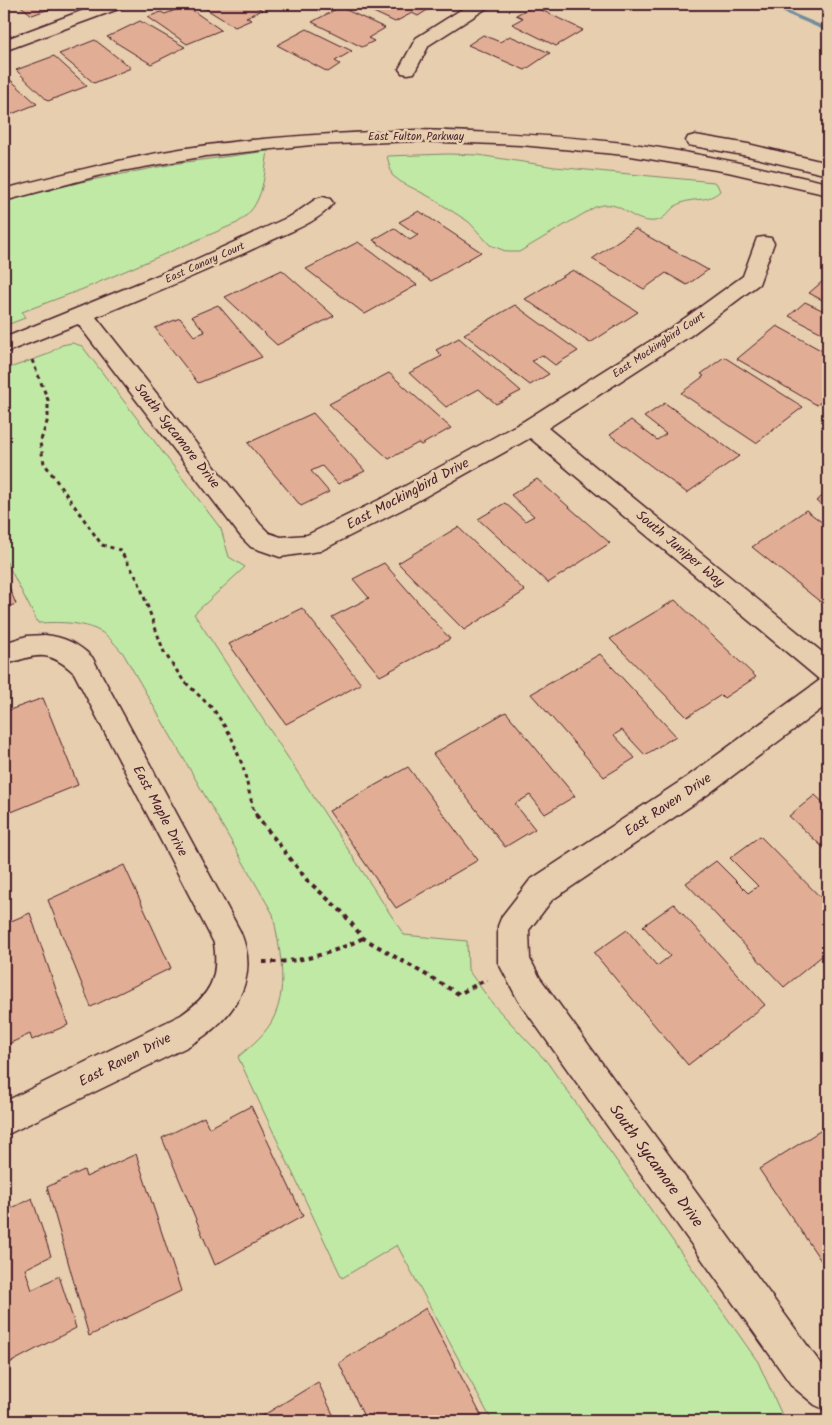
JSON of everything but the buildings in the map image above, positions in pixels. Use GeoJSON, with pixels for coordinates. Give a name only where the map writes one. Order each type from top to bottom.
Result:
{"type":"FeatureCollection","features":[{"type":"Feature","properties":{"kind":"street"},"geometry":{"type":"LineString","coordinates":[[4,46],[115,4]]}},
{"type":"Feature","properties":{"kind":"street"},"geometry":{"type":"LineString","coordinates":[[408,68],[422,42],[481,4]]}},
{"type":"Feature","properties":{"kind":"street","name":"East Fulton Parkway"},"geometry":{"type":"LineString","coordinates":[[401,118],[427,118]]}},
{"type":"Feature","properties":{"kind":"street","name":"East Fulton Parkway"},"geometry":{"type":"LineString","coordinates":[[166,140],[298,123],[355,120]]}},
{"type":"Feature","properties":{"kind":"street","name":"East Fulton Parkway"},"geometry":{"type":"LineString","coordinates":[[4,195],[67,177],[240,147],[297,141],[417,136],[555,141],[625,148],[701,160],[828,189]]}},
{"type":"Feature","properties":{"kind":"street"},"geometry":{"type":"LineString","coordinates":[[678,138],[748,150],[828,169]]}},
{"type":"Feature","properties":{"kind":"street","name":"East Canary Court"},"geometry":{"type":"LineString","coordinates":[[13,342],[83,315],[230,252],[300,219],[323,203]]}},
{"type":"Feature","properties":{"kind":"street","name":"East Mockingbird Court"},"geometry":{"type":"LineString","coordinates":[[532,427],[682,330],[752,279],[764,243]]}},
{"type":"Feature","properties":{"kind":"street","name":"South Sycamore Drive"},"geometry":{"type":"LineString","coordinates":[[83,315],[251,531],[260,540],[280,547]]}},
{"type":"Feature","properties":{"kind":"street","name":"East Mockingbird Drive"},"geometry":{"type":"LineString","coordinates":[[280,547],[311,544],[394,503],[532,427]]}},
{"type":"Feature","properties":{"kind":"street","name":"South Juniper Way"},"geometry":{"type":"LineString","coordinates":[[532,427],[828,672]]}},
{"type":"Feature","properties":{"kind":"street","name":"East Maple Drive"},"geometry":{"type":"LineString","coordinates":[[4,654],[16,649],[44,645],[68,651],[83,665],[229,941],[231,970]]}},
{"type":"Feature","properties":{"kind":"street","name":"East Raven Drive"},"geometry":{"type":"LineString","coordinates":[[514,926],[541,890],[697,786],[828,689]]}},
{"type":"Feature","properties":{"kind":"street","name":"South Sycamore Drive"},"geometry":{"type":"LineString","coordinates":[[514,926],[514,962],[529,989],[805,1373],[828,1392]]}},
{"type":"Feature","properties":{"kind":"street","name":"East Raven Drive"},"geometry":{"type":"LineString","coordinates":[[4,1119],[198,1023],[217,1005],[231,970]]}},
{"type":"Feature","properties":{"kind":"path"},"geometry":{"type":"LineString","coordinates":[[13,342],[48,400],[48,419],[40,444],[44,463],[102,545],[120,550],[138,580],[164,652],[183,680],[214,710],[231,736],[243,767],[254,812],[307,880],[342,912],[363,938],[458,994],[471,989],[514,962]]}},
{"type":"Feature","properties":{"kind":"path"},"geometry":{"type":"LineString","coordinates":[[231,970],[275,962],[305,960],[347,946],[363,938]]}},
{"type":"Feature","properties":{"kind":"green space"},"geometry":{"type":"Polygon","coordinates":[[[268,151],[261,192],[253,208],[237,223],[83,289],[22,312],[25,318],[4,326],[4,201],[81,182],[179,163],[268,151]]]}},
{"type":"Feature","properties":{"kind":"green space"},"geometry":{"type":"Polygon","coordinates":[[[478,155],[555,167],[714,182],[720,191],[711,197],[686,201],[676,205],[663,218],[655,221],[635,217],[612,205],[595,207],[519,252],[508,252],[490,245],[469,222],[392,175],[387,156],[478,155]]]}},
{"type":"Feature","properties":{"kind":"green space"},"geometry":{"type":"Polygon","coordinates":[[[72,343],[82,346],[221,529],[229,557],[245,567],[194,614],[404,935],[467,941],[468,970],[492,1003],[547,1062],[758,1362],[782,1415],[788,1421],[492,1421],[397,1245],[342,1278],[238,1057],[267,1028],[279,1005],[282,979],[273,914],[123,653],[107,636],[83,625],[38,623],[4,557],[4,370],[46,355],[62,345],[72,343]]]}},
{"type":"Feature","properties":{"kind":"waterway"},"geometry":{"type":"LineString","coordinates":[[766,4],[828,30]]}}]}
